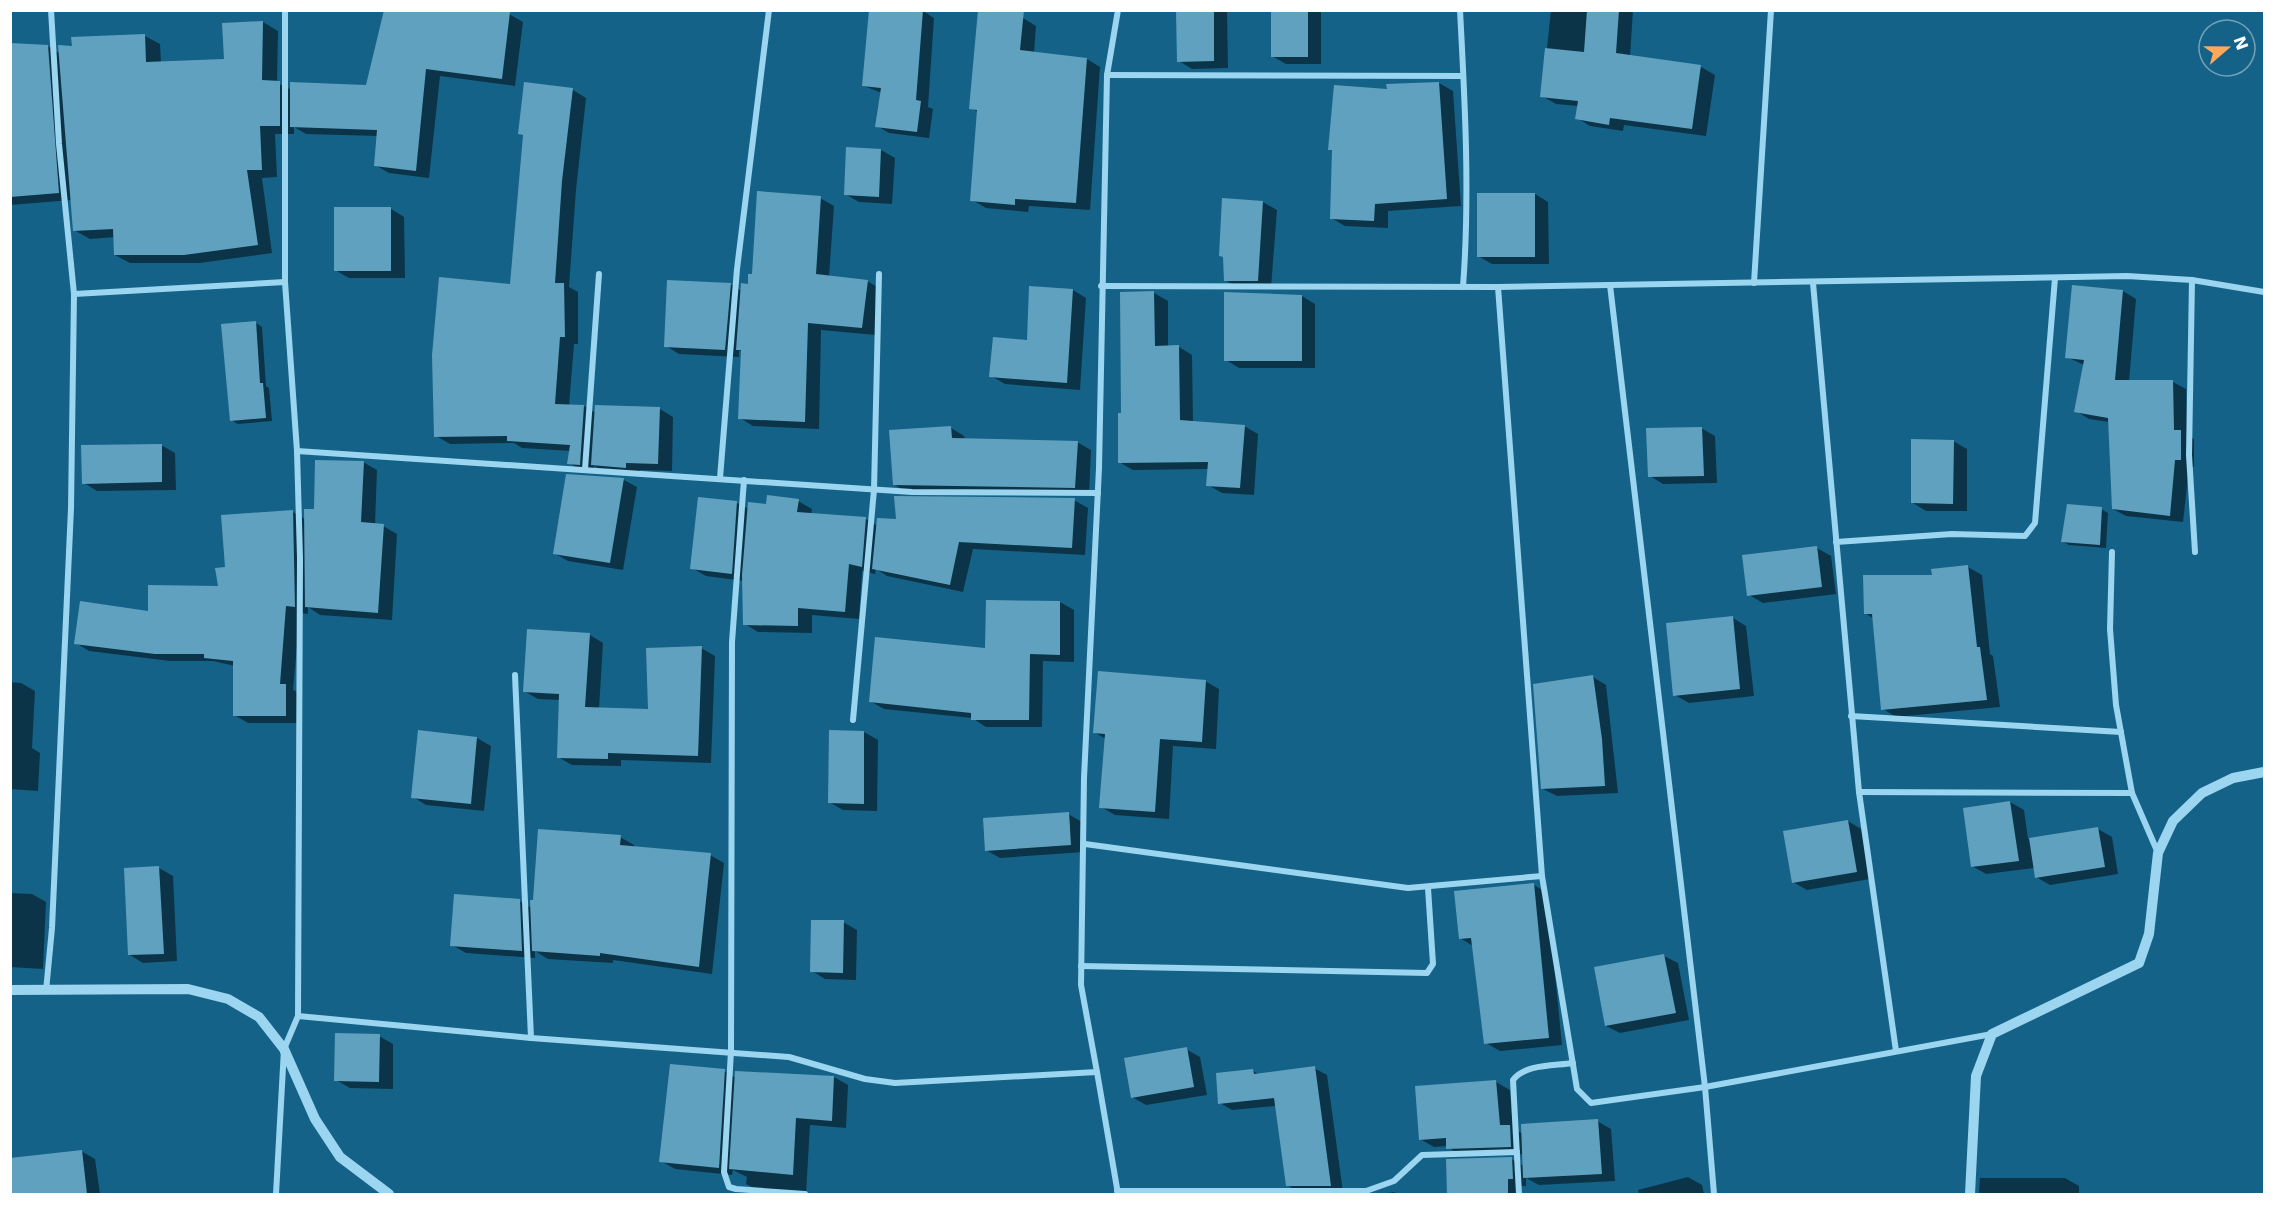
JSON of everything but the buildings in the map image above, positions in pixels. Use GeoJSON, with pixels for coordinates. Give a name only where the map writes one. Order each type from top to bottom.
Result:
{"type":"FeatureCollection","features":[{"type":"Feature","properties":{"kind":"street"},"geometry":{"type":"LineString","coordinates":[[46,991],[52,927],[70,520],[74,294],[59,144],[51,10]]}},
{"type":"Feature","properties":{"kind":"street"},"geometry":{"type":"LineString","coordinates":[[276,1194],[284,1049],[298,1016],[300,558],[297,451],[285,282],[285,10]]}},
{"type":"Feature","properties":{"kind":"street"},"geometry":{"type":"LineString","coordinates":[[720,478],[737,269],[769,10]]}},
{"type":"Feature","properties":{"kind":"street"},"geometry":{"type":"LineString","coordinates":[[1118,10],[1107,75],[1098,493],[1084,778],[1085,844],[1081,966],[1081,985],[1118,1193],[1366,1191],[1394,1181],[1422,1155],[1516,1152]]}},
{"type":"Feature","properties":{"kind":"street"},"geometry":{"type":"LineString","coordinates":[[1460,10],[1468,222],[1463,287]]}},
{"type":"Feature","properties":{"kind":"street"},"geometry":{"type":"LineString","coordinates":[[1754,283],[1771,10]]}},
{"type":"Feature","properties":{"kind":"street"},"geometry":{"type":"LineString","coordinates":[[1107,75],[1463,76]]}},
{"type":"Feature","properties":{"kind":"street"},"geometry":{"type":"LineString","coordinates":[[585,469],[599,274]]}},
{"type":"Feature","properties":{"kind":"street"},"geometry":{"type":"LineString","coordinates":[[853,720],[874,489],[879,274]]}},
{"type":"Feature","properties":{"kind":"street"},"geometry":{"type":"LineString","coordinates":[[1101,286],[1463,287],[2149,276],[2192,280],[2265,292]]}},
{"type":"Feature","properties":{"kind":"street"},"geometry":{"type":"LineString","coordinates":[[1836,542],[1952,534],[2025,536],[2035,523],[2055,278]]}},
{"type":"Feature","properties":{"kind":"street"},"geometry":{"type":"LineString","coordinates":[[2192,280],[2188,455],[2195,552]]}},
{"type":"Feature","properties":{"kind":"street"},"geometry":{"type":"LineString","coordinates":[[74,294],[285,282]]}},
{"type":"Feature","properties":{"kind":"street"},"geometry":{"type":"LineString","coordinates":[[1813,283],[1859,792],[1896,1051]]}},
{"type":"Feature","properties":{"kind":"street"},"geometry":{"type":"LineString","coordinates":[[1610,285],[1705,1087],[1714,1194]]}},
{"type":"Feature","properties":{"kind":"street"},"geometry":{"type":"LineString","coordinates":[[1498,286],[1542,876],[1577,1089],[1590,1103],[1705,1087],[1992,1034],[2139,963],[2150,934],[2158,853],[2173,821],[2202,793],[2233,778],[2265,772]]}},
{"type":"Feature","properties":{"kind":"street"},"geometry":{"type":"LineString","coordinates":[[297,451],[874,489],[1098,493]]}},
{"type":"Feature","properties":{"kind":"street"},"geometry":{"type":"LineString","coordinates":[[744,480],[732,642],[731,1051],[726,1181],[729,1187],[736,1189],[805,1194]]}},
{"type":"Feature","properties":{"kind":"street"},"geometry":{"type":"LineString","coordinates":[[2112,552],[2110,629],[2121,732],[2132,793],[2158,853]]}},
{"type":"Feature","properties":{"kind":"street"},"geometry":{"type":"LineString","coordinates":[[515,675],[531,1038]]}},
{"type":"Feature","properties":{"kind":"street"},"geometry":{"type":"LineString","coordinates":[[1851,716],[2121,732]]}},
{"type":"Feature","properties":{"kind":"street"},"geometry":{"type":"LineString","coordinates":[[1859,792],[2132,793]]}},
{"type":"Feature","properties":{"kind":"street"},"geometry":{"type":"LineString","coordinates":[[1085,844],[1408,888],[1542,876]]}},
{"type":"Feature","properties":{"kind":"street"},"geometry":{"type":"LineString","coordinates":[[1081,966],[1427,973],[1433,963],[1428,888]]}},
{"type":"Feature","properties":{"kind":"street"},"geometry":{"type":"LineString","coordinates":[[10,990],[188,989],[228,999],[259,1017],[284,1049],[315,1119],[340,1157],[389,1194]]}},
{"type":"Feature","properties":{"kind":"street"},"geometry":{"type":"LineString","coordinates":[[298,1016],[531,1038],[789,1057],[865,1079],[895,1083],[1097,1072]]}},
{"type":"Feature","properties":{"kind":"street"},"geometry":{"type":"LineString","coordinates":[[1970,1194],[1976,1076],[1992,1034]]}},
{"type":"Feature","properties":{"kind":"street"},"geometry":{"type":"LineString","coordinates":[[1519,1194],[1513,1080],[1518,1073],[1532,1069],[1573,1064]]}}]}
